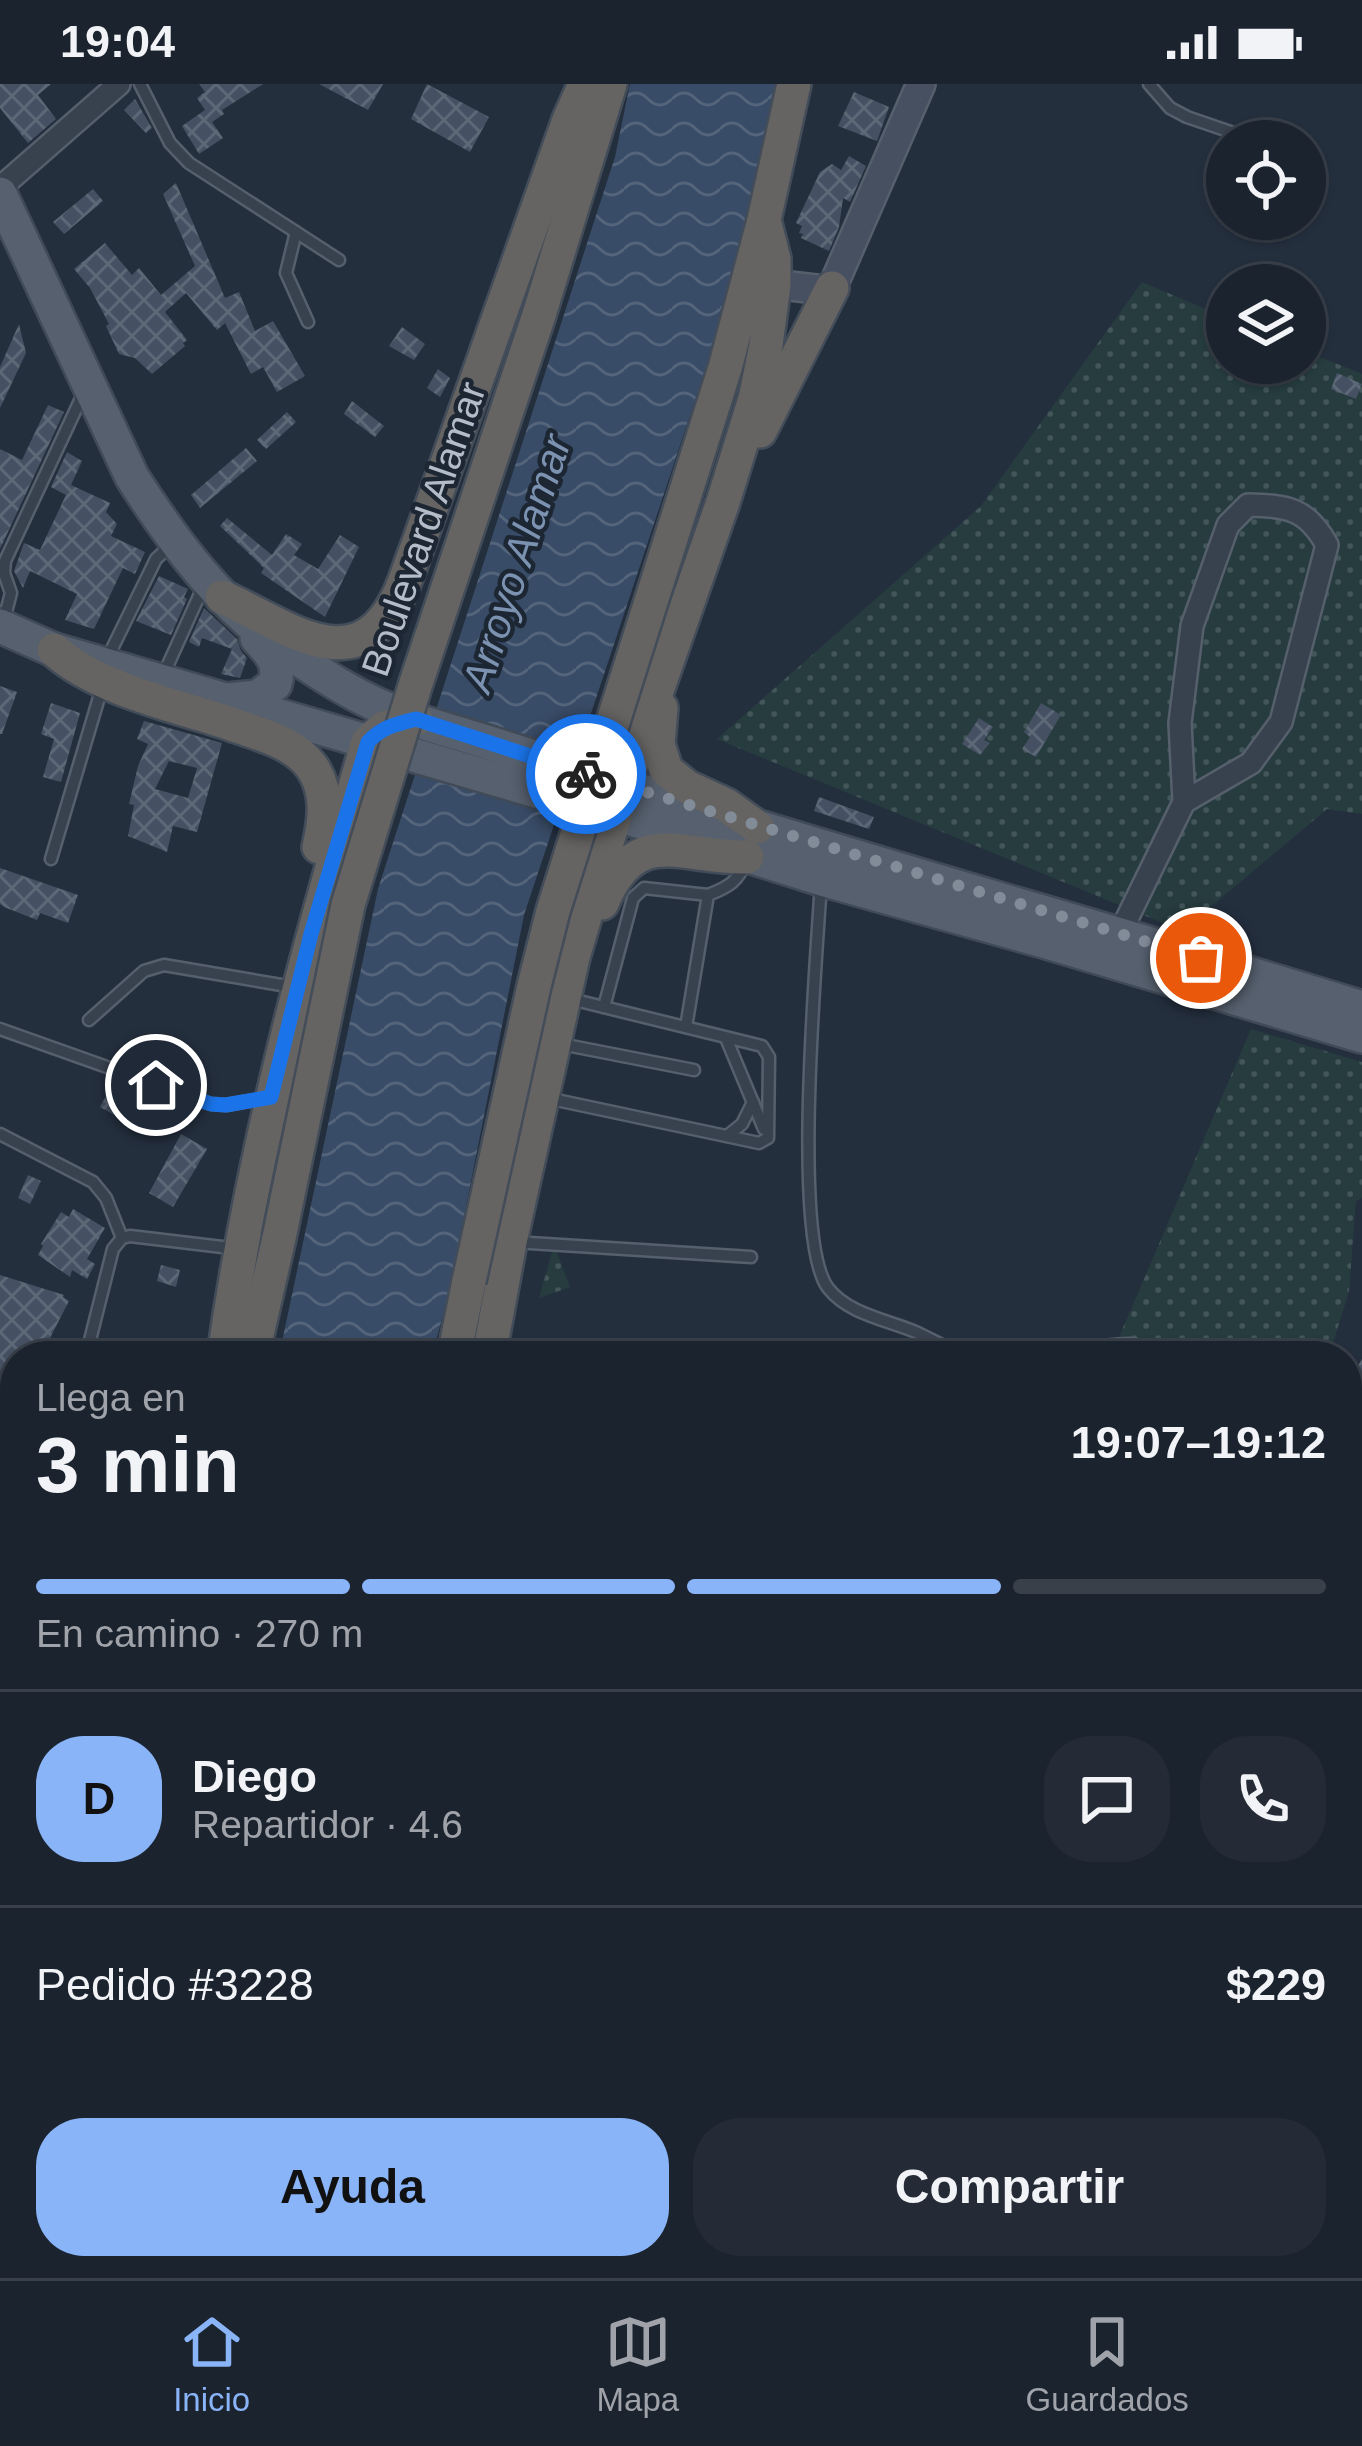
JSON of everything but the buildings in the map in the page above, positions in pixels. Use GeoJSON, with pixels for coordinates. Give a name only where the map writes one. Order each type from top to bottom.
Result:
{"type":"FeatureCollection","features":[{"type":"Feature","properties":{"kind":"highway"},"geometry":{"type":"LineString","coordinates":[[224,597],[304,636],[342,645],[364,639],[397,600],[585,84]]}},
{"type":"Feature","properties":{"kind":"highway","name":"Boulevard Alamar"},"geometry":{"type":"LineString","coordinates":[[255,1341],[348,905],[610,84]]}},
{"type":"Feature","properties":{"kind":"highway"},"geometry":{"type":"LineString","coordinates":[[492,1341],[573,957],[620,800],[754,399],[766,346],[760,282],[764,220],[794,84]]}},
{"type":"Feature","properties":{"kind":"highway"},"geometry":{"type":"LineString","coordinates":[[457,1341],[542,950],[725,368],[760,282]]}},
{"type":"Feature","properties":{"kind":"highway"},"geometry":{"type":"LineString","coordinates":[[723,502],[832,289]]}},
{"type":"Feature","properties":{"kind":"highway"},"geometry":{"type":"LineString","coordinates":[[54,650],[69,663],[268,737],[310,765],[326,809],[308,893],[311,934]]}},
{"type":"Feature","properties":{"kind":"highway"},"geometry":{"type":"LineString","coordinates":[[573,957],[584,945],[615,878],[643,854],[679,849],[725,857],[752,842],[726,805],[687,788],[666,770],[658,744],[658,687]]}},
{"type":"Feature","properties":{"kind":"highway"},"geometry":{"type":"LineString","coordinates":[[227,1341],[271,1097],[311,934],[373,744],[384,728],[403,715]]}},
{"type":"Feature","properties":{"kind":"main road"},"geometry":{"type":"LineString","coordinates":[[760,282],[832,289],[921,84]]}},
{"type":"Feature","properties":{"kind":"main road"},"geometry":{"type":"LineString","coordinates":[[0,191],[132,477],[176,540],[274,656],[274,684],[258,697],[226,700]]}},
{"type":"Feature","properties":{"kind":"main road"},"geometry":{"type":"LineString","coordinates":[[224,597],[284,649],[403,715],[578,788]]}},
{"type":"Feature","properties":{"kind":"main road"},"geometry":{"type":"LineString","coordinates":[[1,626],[54,650]]}},
{"type":"Feature","properties":{"kind":"main road"},"geometry":{"type":"LineString","coordinates":[[104,673],[161,681],[413,755],[578,788],[752,842],[1120,933],[1362,1008]]}},
{"type":"Feature","properties":{"kind":"main road"},"geometry":{"type":"LineString","coordinates":[[752,842],[822,879],[1362,1036]]}},
{"type":"Feature","properties":{"kind":"street"},"geometry":{"type":"LineString","coordinates":[[0,191],[119,84]]}},
{"type":"Feature","properties":{"kind":"street"},"geometry":{"type":"LineString","coordinates":[[1120,933],[1184,802],[1180,723],[1192,626],[1228,525],[1248,506],[1285,506],[1315,522],[1327,545],[1281,722],[1251,763],[1184,802]]}},
{"type":"Feature","properties":{"kind":"lane"},"geometry":{"type":"LineString","coordinates":[[140,84],[170,143],[189,163],[339,260]]}},
{"type":"Feature","properties":{"kind":"lane"},"geometry":{"type":"LineString","coordinates":[[1149,84],[1170,108],[1206,124]]}},
{"type":"Feature","properties":{"kind":"lane"},"geometry":{"type":"LineString","coordinates":[[296,232],[286,273],[308,322]]}},
{"type":"Feature","properties":{"kind":"lane"},"geometry":{"type":"LineString","coordinates":[[1,626],[11,593],[5,561],[87,383]]}},
{"type":"Feature","properties":{"kind":"lane"},"geometry":{"type":"LineString","coordinates":[[51,859],[104,673],[156,560],[176,540]]}},
{"type":"Feature","properties":{"kind":"lane"},"geometry":{"type":"LineString","coordinates":[[161,681],[224,597]]}},
{"type":"Feature","properties":{"kind":"lane"},"geometry":{"type":"LineString","coordinates":[[604,1007],[633,898],[644,888],[708,895],[728,888],[740,877],[752,842]]}},
{"type":"Feature","properties":{"kind":"lane"},"geometry":{"type":"LineString","coordinates":[[822,879],[809,1176],[814,1245],[826,1286],[852,1308],[932,1341]]}},
{"type":"Feature","properties":{"kind":"lane"},"geometry":{"type":"LineString","coordinates":[[686,1028],[708,895]]}},
{"type":"Feature","properties":{"kind":"lane"},"geometry":{"type":"LineString","coordinates":[[89,1020],[145,971],[164,965],[298,988]]}},
{"type":"Feature","properties":{"kind":"lane"},"geometry":{"type":"LineString","coordinates":[[564,997],[762,1046],[769,1057],[768,1138]]}},
{"type":"Feature","properties":{"kind":"lane"},"geometry":{"type":"LineString","coordinates":[[0,1029],[211,1104],[271,1097]]}},
{"type":"Feature","properties":{"kind":"lane"},"geometry":{"type":"LineString","coordinates":[[726,1037],[768,1138]]}},
{"type":"Feature","properties":{"kind":"lane"},"geometry":{"type":"LineString","coordinates":[[554,1042],[694,1070]]}},
{"type":"Feature","properties":{"kind":"lane"},"geometry":{"type":"LineString","coordinates":[[542,1097],[760,1143],[768,1138]]}},
{"type":"Feature","properties":{"kind":"lane"},"geometry":{"type":"LineString","coordinates":[[727,1136],[742,1124],[753,1102]]}},
{"type":"Feature","properties":{"kind":"lane"},"geometry":{"type":"LineString","coordinates":[[0,1134],[93,1181],[106,1198],[122,1238]]}},
{"type":"Feature","properties":{"kind":"lane"},"geometry":{"type":"LineString","coordinates":[[90,1341],[113,1249],[122,1238],[242,1249]]}},
{"type":"Feature","properties":{"kind":"lane"},"geometry":{"type":"LineString","coordinates":[[510,1241],[751,1257]]}},
{"type":"Feature","properties":{"kind":"green space"},"geometry":{"type":"Polygon","coordinates":[[[1142,282],[1206,309],[1206,384],[1326,384],[1326,359],[1362,374],[1362,814],[1327,809],[1182,931],[717,739],[981,506],[1142,282]]]}},
{"type":"Feature","properties":{"kind":"green space"},"geometry":{"type":"Polygon","coordinates":[[[1251,1029],[1362,1062],[1362,1198],[1356,1201],[1349,1291],[1334,1341],[1117,1341],[1251,1029]]]}},
{"type":"Feature","properties":{"kind":"green space"},"geometry":{"type":"Polygon","coordinates":[[[554,1245],[570,1287],[539,1298],[554,1245]]]}},
{"type":"Feature","properties":{"kind":"water","name":"Arroyo Alamar"},"geometry":{"type":"Polygon","coordinates":[[[630,84],[780,84],[726,307],[524,915],[436,1341],[282,1341],[378,889],[615,157],[630,84]]]}},
{"type":"Feature","properties":{"kind":"way so far"},"geometry":{"type":"LineString","coordinates":[[586,774],[1201,958]]}},
{"type":"Feature","properties":{"kind":"route"},"geometry":{"type":"LineString","coordinates":[[156,1085],[211,1104],[271,1097],[322,896],[368,742],[377,732],[416,719],[586,774]]}}]}
